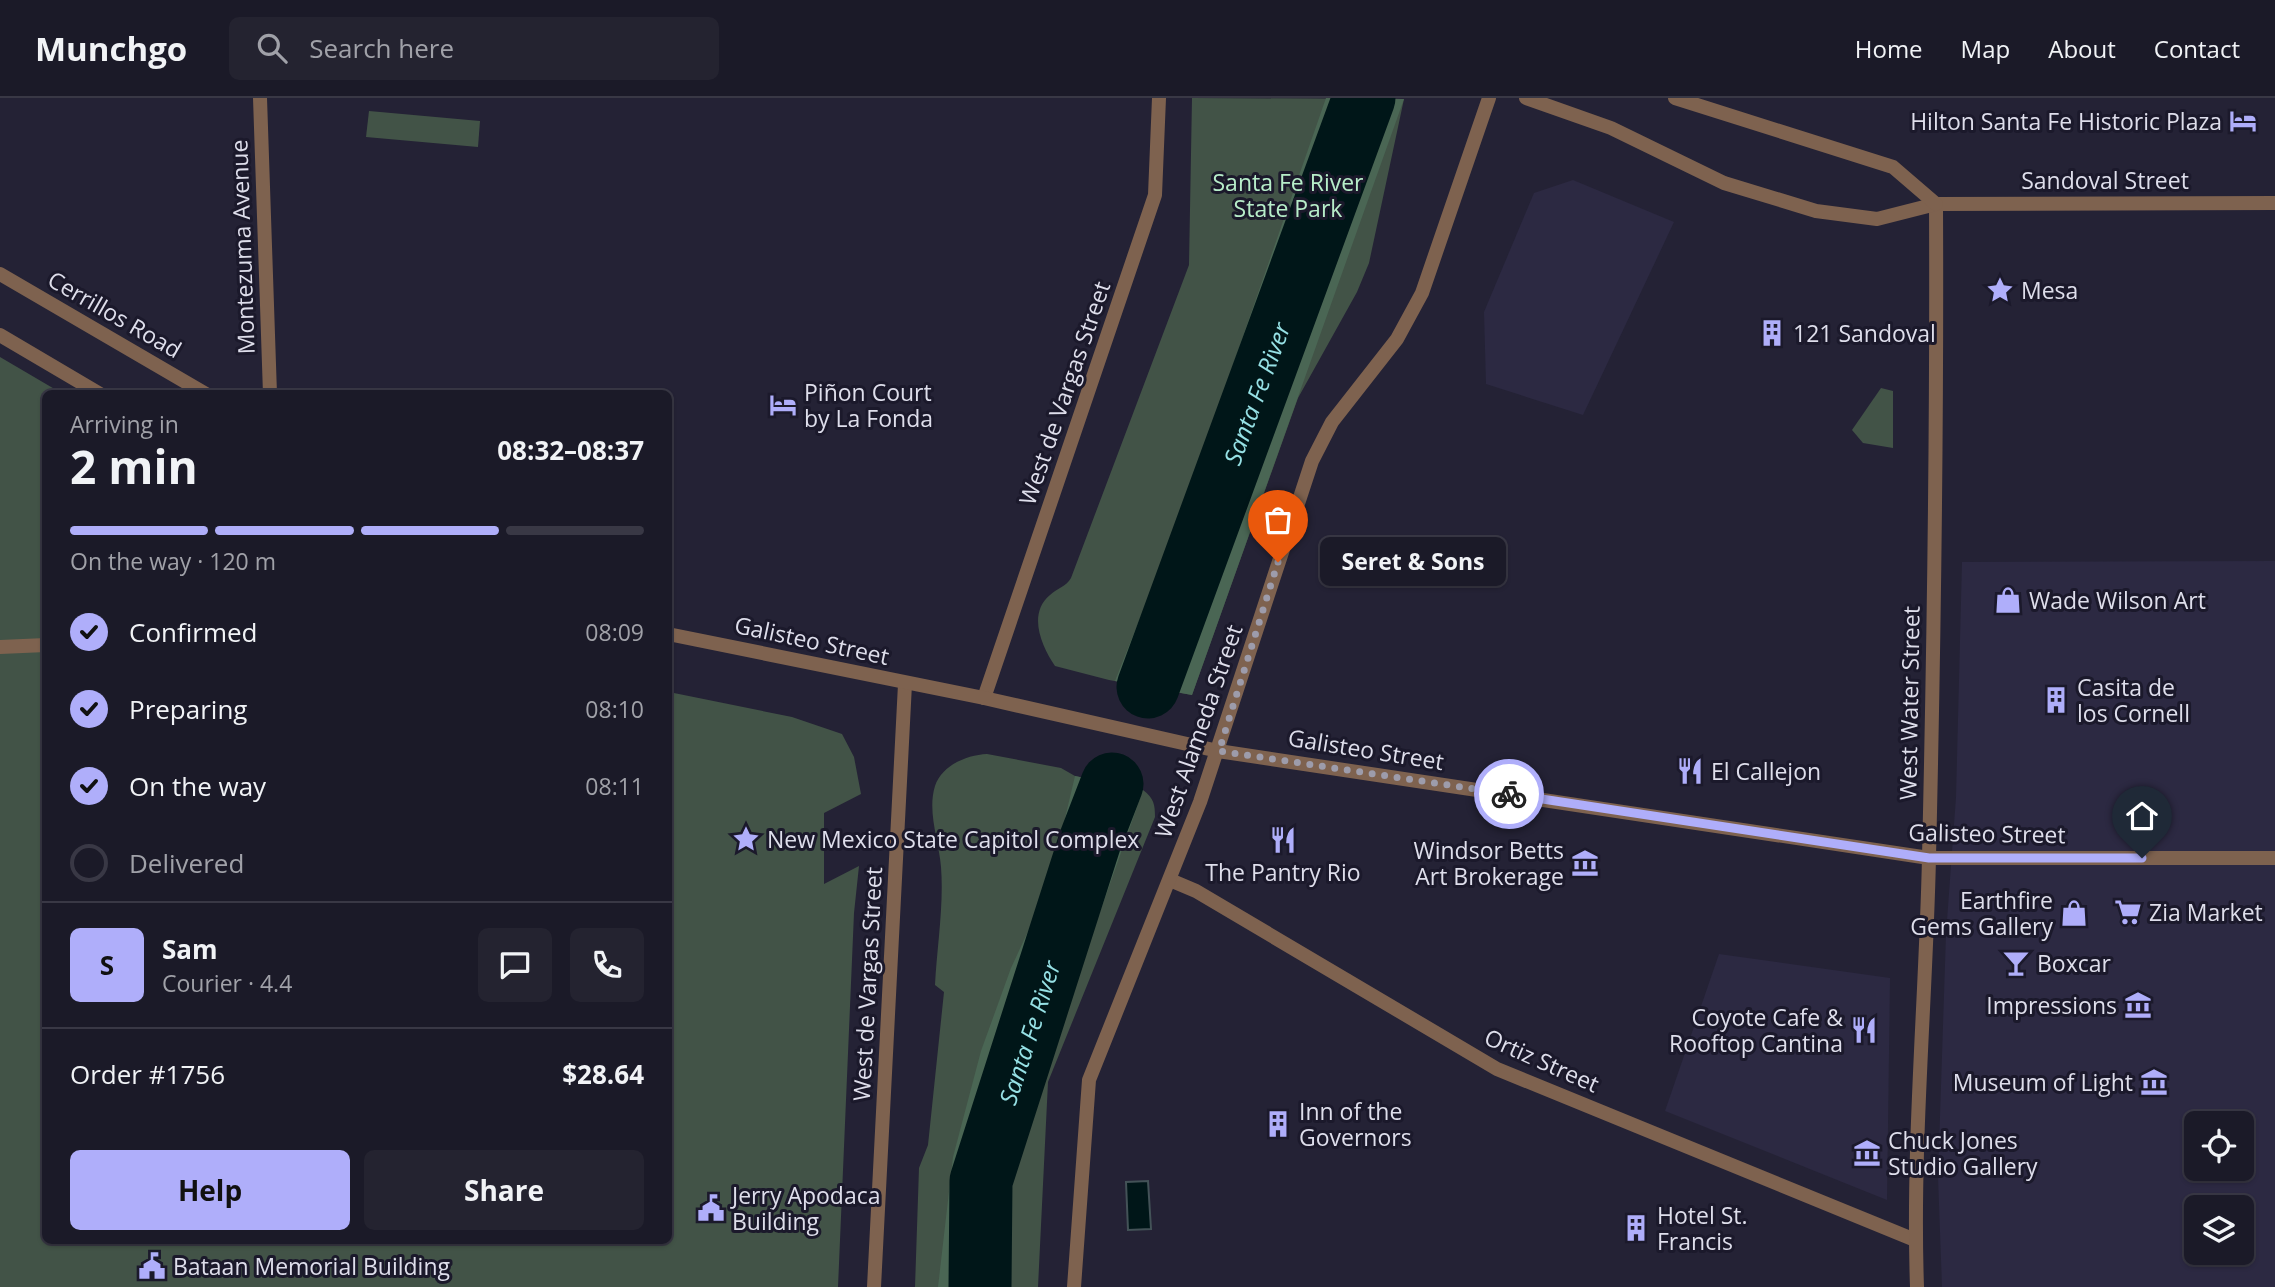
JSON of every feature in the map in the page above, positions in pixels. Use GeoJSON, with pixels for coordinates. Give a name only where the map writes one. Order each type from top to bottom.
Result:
{"type":"FeatureCollection","features":[{"type":"Feature","properties":{"kind":"street","name":"Montezuma Avenue"},"geometry":{"type":"LineString","coordinates":[[260,98],[270,390]]}},
{"type":"Feature","properties":{"kind":"street","name":"West de Vargas Street"},"geometry":{"type":"LineString","coordinates":[[984,698],[1155,195],[1159,98]]}},
{"type":"Feature","properties":{"kind":"street","name":"West Alameda Street"},"geometry":{"type":"LineString","coordinates":[[1074,1287],[1088,1080],[1170,880],[1219,751],[1228,714],[1312,461],[1332,422],[1397,339],[1422,293],[1489,98]]}},
{"type":"Feature","properties":{"kind":"street","name":"Sandoval Street"},"geometry":{"type":"LineString","coordinates":[[1526,98],[1611,128],[1724,183],[1816,211],[1877,219],[1936,204],[2275,202]]}},
{"type":"Feature","properties":{"kind":"street"},"geometry":{"type":"LineString","coordinates":[[1675,98],[1893,167],[1936,204]]}},
{"type":"Feature","properties":{"kind":"street","name":"West Water Street"},"geometry":{"type":"LineString","coordinates":[[1917,1287],[1915,1240],[1929,858],[1936,478],[1936,204]]}},
{"type":"Feature","properties":{"kind":"street","name":"Cerrillos Road"},"geometry":{"type":"LineString","coordinates":[[0,274],[199,390]]}},
{"type":"Feature","properties":{"kind":"street"},"geometry":{"type":"LineString","coordinates":[[0,335],[93,390]]}},
{"type":"Feature","properties":{"kind":"street","name":"Galisteo Street"},"geometry":{"type":"LineString","coordinates":[[672,635],[984,698],[1219,751],[1929,858],[2275,858]]}},
{"type":"Feature","properties":{"kind":"street"},"geometry":{"type":"LineString","coordinates":[[0,647],[42,645]]}},
{"type":"Feature","properties":{"kind":"street","name":"West de Vargas Street"},"geometry":{"type":"LineString","coordinates":[[874,1287],[905,684]]}},
{"type":"Feature","properties":{"kind":"street","name":"Ortiz Street"},"geometry":{"type":"LineString","coordinates":[[1170,880],[1196,891],[1497,1069],[1915,1240]]}},
{"type":"Feature","properties":{"kind":"shaded area"},"geometry":{"type":"Polygon","coordinates":[[[1573,180],[1674,222],[1583,415],[1486,384],[1484,312],[1534,193],[1573,180]]]}},
{"type":"Feature","properties":{"kind":"shaded area"},"geometry":{"type":"Polygon","coordinates":[[[2275,561],[2275,1287],[1942,1287],[1938,1177],[1946,934],[1956,797],[1962,562],[2275,561]]]}},
{"type":"Feature","properties":{"kind":"shaded area"},"geometry":{"type":"Polygon","coordinates":[[[1719,954],[1890,978],[1887,1200],[1665,1111],[1719,954]]]}},
{"type":"Feature","properties":{"kind":"shaded area"},"geometry":{"type":"Polygon","coordinates":[[[1148,1181],[1151,1229],[1128,1230],[1126,1182],[1148,1181]]]}},
{"type":"Feature","properties":{"kind":"green space","name":"Santa Fe River State Park"},"geometry":{"type":"Polygon","coordinates":[[[1192,98],[1404,99],[1369,263],[1357,292],[1298,398],[1192,695],[1109,680],[1055,666],[1042,640],[1038,621],[1043,603],[1071,578],[1189,265],[1192,98]]]}},
{"type":"Feature","properties":{"kind":"green space"},"geometry":{"type":"Polygon","coordinates":[[[1326,98],[1404,99],[1192,695],[1115,681],[1179,520],[1326,98]]]}},
{"type":"Feature","properties":{"kind":"green space"},"geometry":{"type":"Polygon","coordinates":[[[369,111],[480,121],[478,147],[366,137],[369,111]]]}},
{"type":"Feature","properties":{"kind":"green space","name":"New Mexico State Capitol Complex"},"geometry":{"type":"Polygon","coordinates":[[[0,357],[56,390],[42,390],[42,1244],[672,1244],[672,693],[792,717],[842,734],[854,757],[861,794],[824,813],[824,884],[859,866],[854,913],[838,1287],[0,1287],[0,357]]]}},
{"type":"Feature","properties":{"kind":"green space"},"geometry":{"type":"Polygon","coordinates":[[[1881,388],[1893,391],[1893,448],[1863,443],[1852,430],[1881,388]]]}},
{"type":"Feature","properties":{"kind":"green space"},"geometry":{"type":"Polygon","coordinates":[[[987,754],[1061,768],[1075,776],[1143,790],[1153,802],[1155,817],[1048,1082],[1038,1287],[915,1287],[919,1168],[928,1145],[944,992],[935,985],[942,881],[933,816],[933,796],[938,779],[949,767],[971,756],[987,754]]]}},
{"type":"Feature","properties":{"kind":"green space"},"geometry":{"type":"Polygon","coordinates":[[[1075,776],[1143,790],[1061,1023],[1040,1055],[998,1184],[994,1287],[938,1287],[953,1157],[981,1051],[1011,968],[1049,886],[1075,776]]]}},
{"type":"Feature","properties":{"kind":"waterway","name":"Santa Fe River"},"geometry":{"type":"LineString","coordinates":[[1148,687],[1364,98]]}},
{"type":"Feature","properties":{"kind":"waterway","name":"Santa Fe River"},"geometry":{"type":"LineString","coordinates":[[980,1287],[981,1181],[1090,841],[1112,784]]}},
{"type":"Feature","properties":{"kind":"way so far"},"geometry":{"type":"LineString","coordinates":[[1278,562],[1228,714],[1219,751],[1509,794]]}},
{"type":"Feature","properties":{"kind":"place","name":"Hilton Santa Fe Historic Plaza"},"geometry":{"type":"Point","coordinates":[2243,121]}},
{"type":"Feature","properties":{"kind":"place","name":"Mesa"},"geometry":{"type":"Point","coordinates":[2000,290]}},
{"type":"Feature","properties":{"kind":"place","name":"121 Sandoval"},"geometry":{"type":"Point","coordinates":[1772,333]}},
{"type":"Feature","properties":{"kind":"place","name":"Piñon Court by La Fonda"},"geometry":{"type":"Point","coordinates":[783,405]}},
{"type":"Feature","properties":{"kind":"place","name":"Seret & Sons"},"geometry":{"type":"Point","coordinates":[1278,562]}},
{"type":"Feature","properties":{"kind":"place","name":"Wade Wilson Art"},"geometry":{"type":"Point","coordinates":[2008,600]}},
{"type":"Feature","properties":{"kind":"place","name":"Casita de los Cornell"},"geometry":{"type":"Point","coordinates":[2056,700]}},
{"type":"Feature","properties":{"kind":"place","name":"El Callejon"},"geometry":{"type":"Point","coordinates":[1690,771]}},
{"type":"Feature","properties":{"kind":"place","name":"New Mexico State Capitol Complex"},"geometry":{"type":"Point","coordinates":[746,839]}},
{"type":"Feature","properties":{"kind":"place","name":"The Pantry Rio"},"geometry":{"type":"Point","coordinates":[1283,840]}},
{"type":"Feature","properties":{"kind":"place","name":"Windsor Betts Art Brokerage"},"geometry":{"type":"Point","coordinates":[1585,863]}},
{"type":"Feature","properties":{"kind":"place","name":"Zia Market"},"geometry":{"type":"Point","coordinates":[2128,912]}},
{"type":"Feature","properties":{"kind":"place","name":"Earthfire Gems Gallery"},"geometry":{"type":"Point","coordinates":[2074,913]}},
{"type":"Feature","properties":{"kind":"place","name":"Boxcar"},"geometry":{"type":"Point","coordinates":[2016,963]}},
{"type":"Feature","properties":{"kind":"place","name":"Impressions"},"geometry":{"type":"Point","coordinates":[2138,1005]}},
{"type":"Feature","properties":{"kind":"place","name":"Coyote Cafe & Rooftop Cantina"},"geometry":{"type":"Point","coordinates":[1864,1030]}},
{"type":"Feature","properties":{"kind":"place","name":"Museum of Light"},"geometry":{"type":"Point","coordinates":[2154,1082]}},
{"type":"Feature","properties":{"kind":"place","name":"Inn of the Governors"},"geometry":{"type":"Point","coordinates":[1278,1124]}},
{"type":"Feature","properties":{"kind":"place","name":"Chuck Jones Studio Gallery"},"geometry":{"type":"Point","coordinates":[1867,1153]}},
{"type":"Feature","properties":{"kind":"place","name":"Jerry Apodaca Building"},"geometry":{"type":"Point","coordinates":[711,1208]}},
{"type":"Feature","properties":{"kind":"place","name":"Hotel St. Francis"},"geometry":{"type":"Point","coordinates":[1636,1228]}},
{"type":"Feature","properties":{"kind":"place","name":"Bataan Memorial Building"},"geometry":{"type":"Point","coordinates":[152,1266]}},
{"type":"Feature","properties":{"kind":"route"},"geometry":{"type":"LineString","coordinates":[[1509,794],[1929,858],[2142,858]]}}]}
